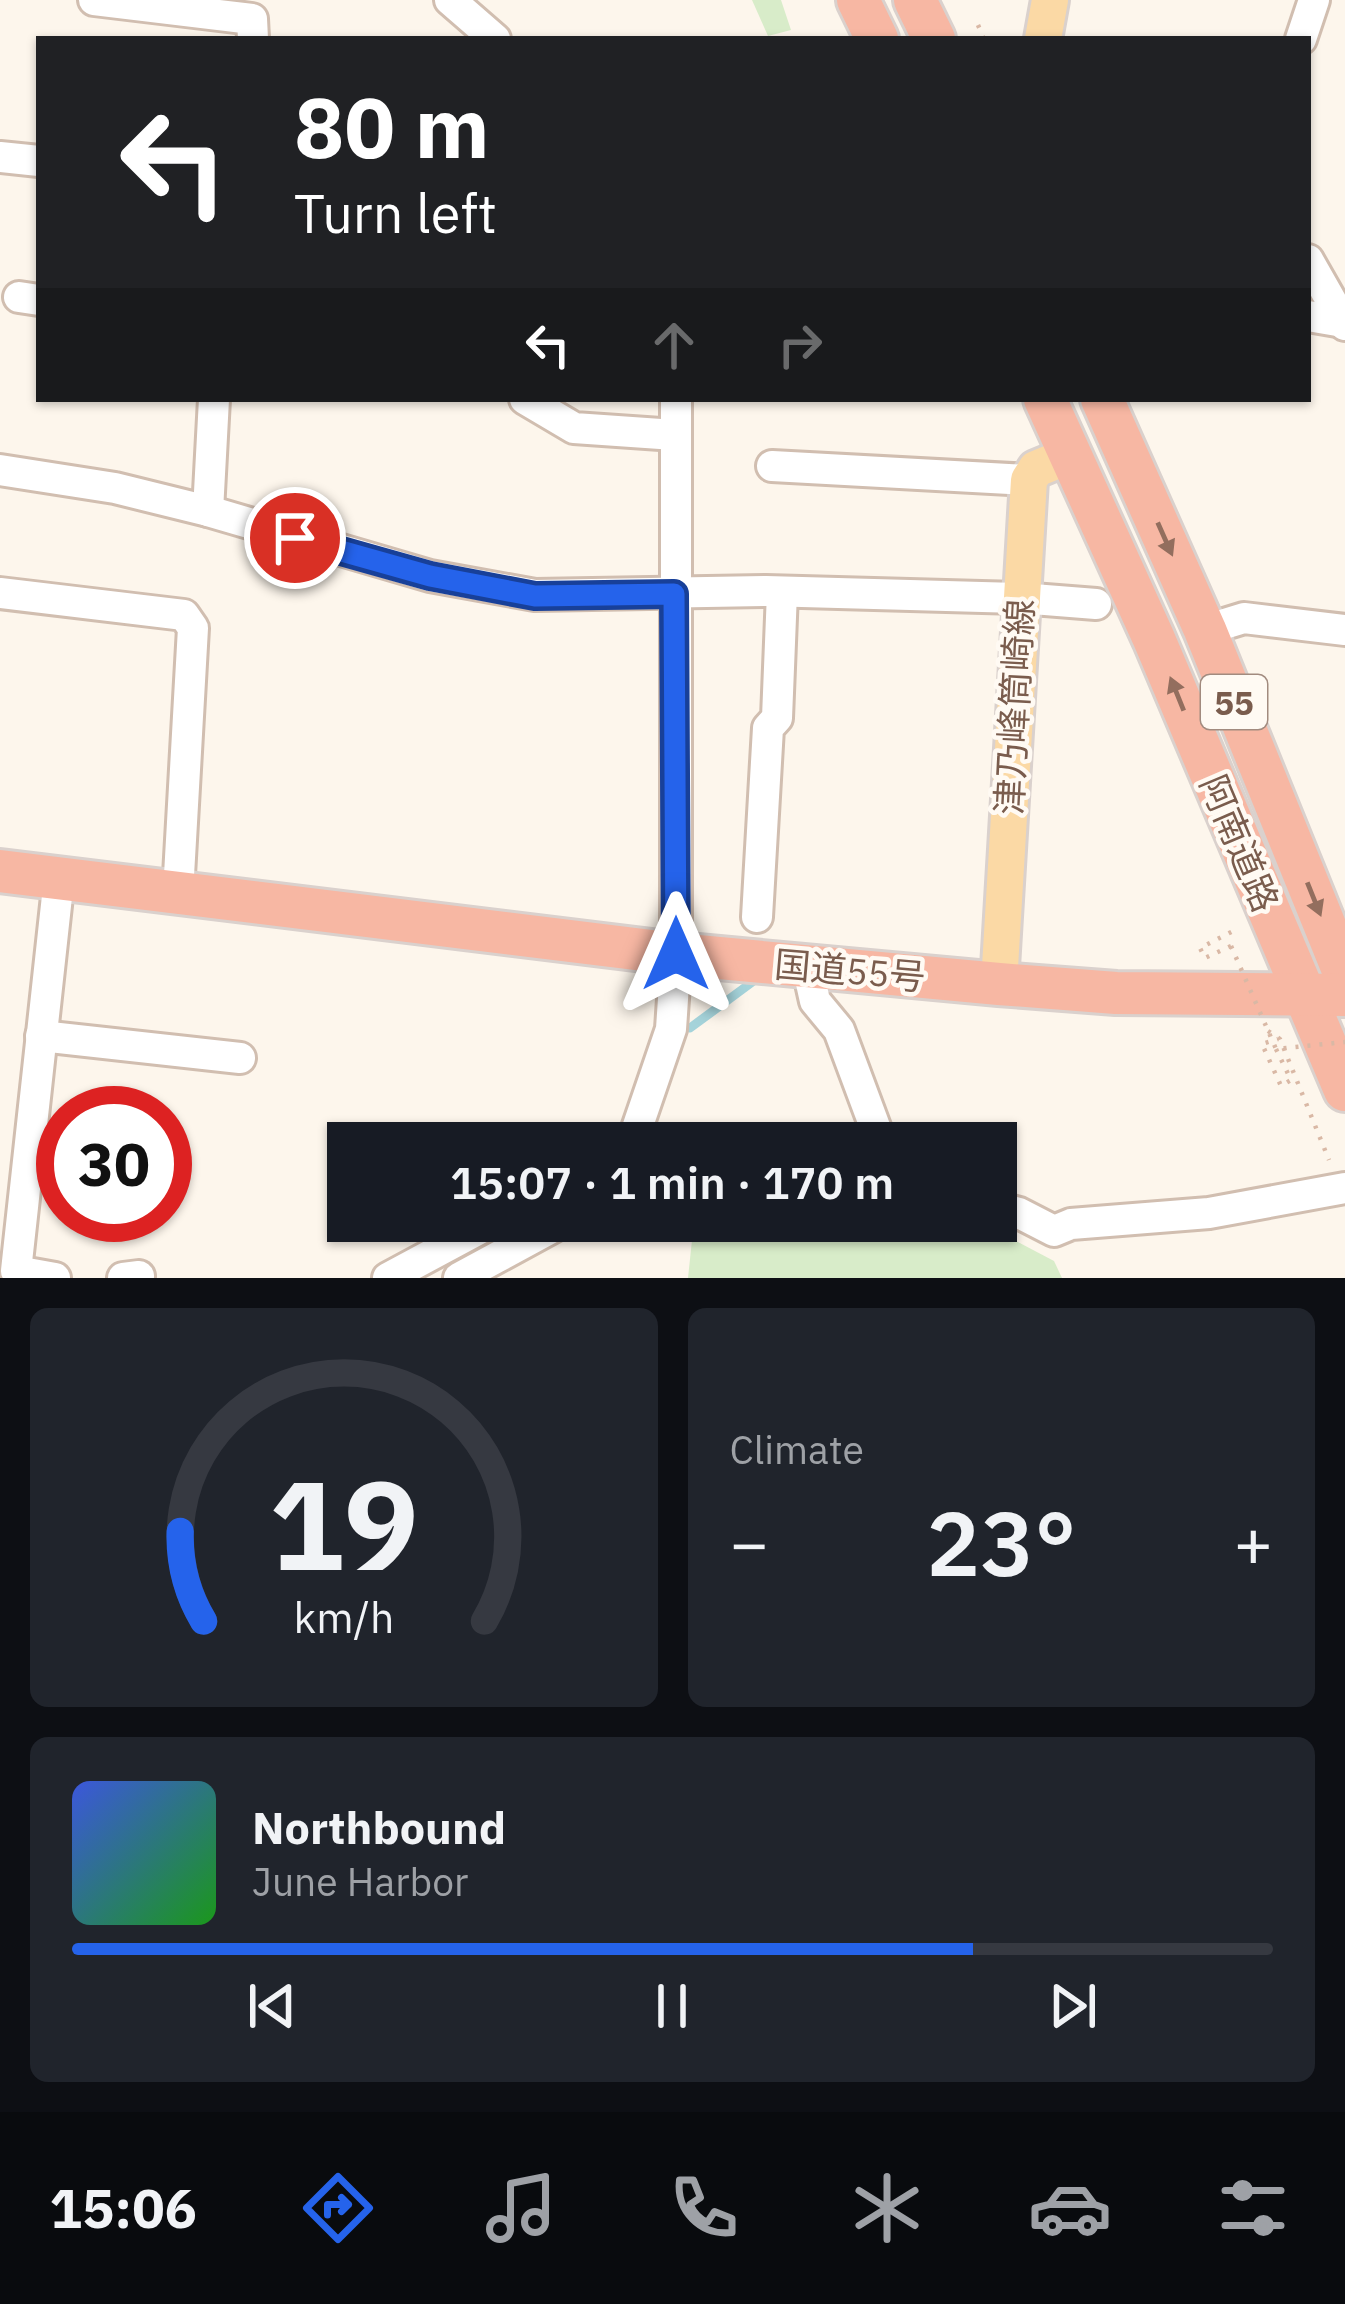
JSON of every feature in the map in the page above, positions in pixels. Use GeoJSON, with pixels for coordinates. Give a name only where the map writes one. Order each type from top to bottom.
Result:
{"type":"FeatureCollection","features":[{"type":"Feature","properties":{"kind":"highway"},"geometry":{"type":"LineString","coordinates":[[858,0],[876,36]]}},
{"type":"Feature","properties":{"kind":"highway"},"geometry":{"type":"LineString","coordinates":[[915,0],[933,36]]}},
{"type":"Feature","properties":{"kind":"highway","name":"阿南道路"},"geometry":{"type":"LineString","coordinates":[[1046,402],[1154,639],[1326,995],[1345,1090]]}},
{"type":"Feature","properties":{"kind":"highway","name":"阿南道路"},"geometry":{"type":"LineString","coordinates":[[1103,402],[1205,630],[1345,976]]}},
{"type":"Feature","properties":{"kind":"highway","name":"国道55号"},"geometry":{"type":"LineString","coordinates":[[0,871],[676,954],[999,984],[1326,995]]}},
{"type":"Feature","properties":{"kind":"main road"},"geometry":{"type":"LineString","coordinates":[[1043,36],[1050,0]]}},
{"type":"Feature","properties":{"kind":"main road"},"geometry":{"type":"LineString","coordinates":[[1029,480],[1036,469],[1070,455]]}},
{"type":"Feature","properties":{"kind":"main road","name":"津乃峰筒崎線"},"geometry":{"type":"LineString","coordinates":[[999,984],[1029,480]]}},
{"type":"Feature","properties":{"kind":"street"},"geometry":{"type":"LineString","coordinates":[[94,0],[252,19],[253,36]]}},
{"type":"Feature","properties":{"kind":"street"},"geometry":{"type":"LineString","coordinates":[[450,0],[492,36]]}},
{"type":"Feature","properties":{"kind":"street"},"geometry":{"type":"LineString","coordinates":[[1302,36],[1314,0]]}},
{"type":"Feature","properties":{"kind":"street"},"geometry":{"type":"LineString","coordinates":[[0,157],[36,161]]}},
{"type":"Feature","properties":{"kind":"street"},"geometry":{"type":"LineString","coordinates":[[1311,265],[1344,324]]}},
{"type":"Feature","properties":{"kind":"street"},"geometry":{"type":"LineString","coordinates":[[1311,317],[1344,324]]}},
{"type":"Feature","properties":{"kind":"street"},"geometry":{"type":"LineString","coordinates":[[208,511],[214,402]]}},
{"type":"Feature","properties":{"kind":"street"},"geometry":{"type":"LineString","coordinates":[[530,402],[574,428],[676,435]]}},
{"type":"Feature","properties":{"kind":"street"},"geometry":{"type":"LineString","coordinates":[[637,1122],[671,1029],[676,954],[676,402]]}},
{"type":"Feature","properties":{"kind":"street"},"geometry":{"type":"LineString","coordinates":[[772,466],[1029,480]]}},
{"type":"Feature","properties":{"kind":"street"},"geometry":{"type":"LineString","coordinates":[[0,470],[115,488],[430,576],[535,596],[782,592],[1096,604]]}},
{"type":"Feature","properties":{"kind":"street"},"geometry":{"type":"LineString","coordinates":[[757,917],[768,728],[777,718],[782,592]]}},
{"type":"Feature","properties":{"kind":"street"},"geometry":{"type":"LineString","coordinates":[[0,593],[184,615],[193,628],[178,893]]}},
{"type":"Feature","properties":{"kind":"street"},"geometry":{"type":"LineString","coordinates":[[1205,630],[1244,619],[1345,630]]}},
{"type":"Feature","properties":{"kind":"street"},"geometry":{"type":"LineString","coordinates":[[55,1278],[8,1269],[59,878]]}},
{"type":"Feature","properties":{"kind":"street"},"geometry":{"type":"LineString","coordinates":[[808,965],[815,1001],[838,1030],[873,1122]]}},
{"type":"Feature","properties":{"kind":"street"},"geometry":{"type":"LineString","coordinates":[[41,1036],[240,1058]]}},
{"type":"Feature","properties":{"kind":"street"},"geometry":{"type":"LineString","coordinates":[[1017,1213],[1054,1231],[1071,1224],[1209,1213],[1343,1188]]}},
{"type":"Feature","properties":{"kind":"street"},"geometry":{"type":"LineString","coordinates":[[388,1278],[455,1242]]}},
{"type":"Feature","properties":{"kind":"street"},"geometry":{"type":"LineString","coordinates":[[496,1242],[500,1256]]}},
{"type":"Feature","properties":{"kind":"street"},"geometry":{"type":"LineString","coordinates":[[459,1278],[526,1242]]}},
{"type":"Feature","properties":{"kind":"path"},"geometry":{"type":"LineString","coordinates":[[978,26],[983,36]]}},
{"type":"Feature","properties":{"kind":"path"},"geometry":{"type":"LineString","coordinates":[[1238,929],[1200,948],[1205,958],[1231,946],[1276,1049],[1291,1080],[1281,1086],[1262,1044],[1280,1039]]}},
{"type":"Feature","properties":{"kind":"path"},"geometry":{"type":"LineString","coordinates":[[1215,994],[1234,1015],[1280,1039],[1343,1188]]}},
{"type":"Feature","properties":{"kind":"path"},"geometry":{"type":"LineString","coordinates":[[1276,1049],[1345,1042]]}},
{"type":"Feature","properties":{"kind":"green space"},"geometry":{"type":"Polygon","coordinates":[[[752,0],[781,0],[791,30],[768,36],[752,0]]]}},
{"type":"Feature","properties":{"kind":"green space"},"geometry":{"type":"Polygon","coordinates":[[[692,1242],[1017,1242],[1054,1261],[1062,1278],[688,1278],[692,1242]]]}},
{"type":"Feature","properties":{"kind":"waterway"},"geometry":{"type":"LineString","coordinates":[[690,1028],[755,980]]}},
{"type":"Feature","properties":{"kind":"route"},"geometry":{"type":"LineString","coordinates":[[295,538],[430,576],[535,596],[674,594],[676,954]]}}]}
